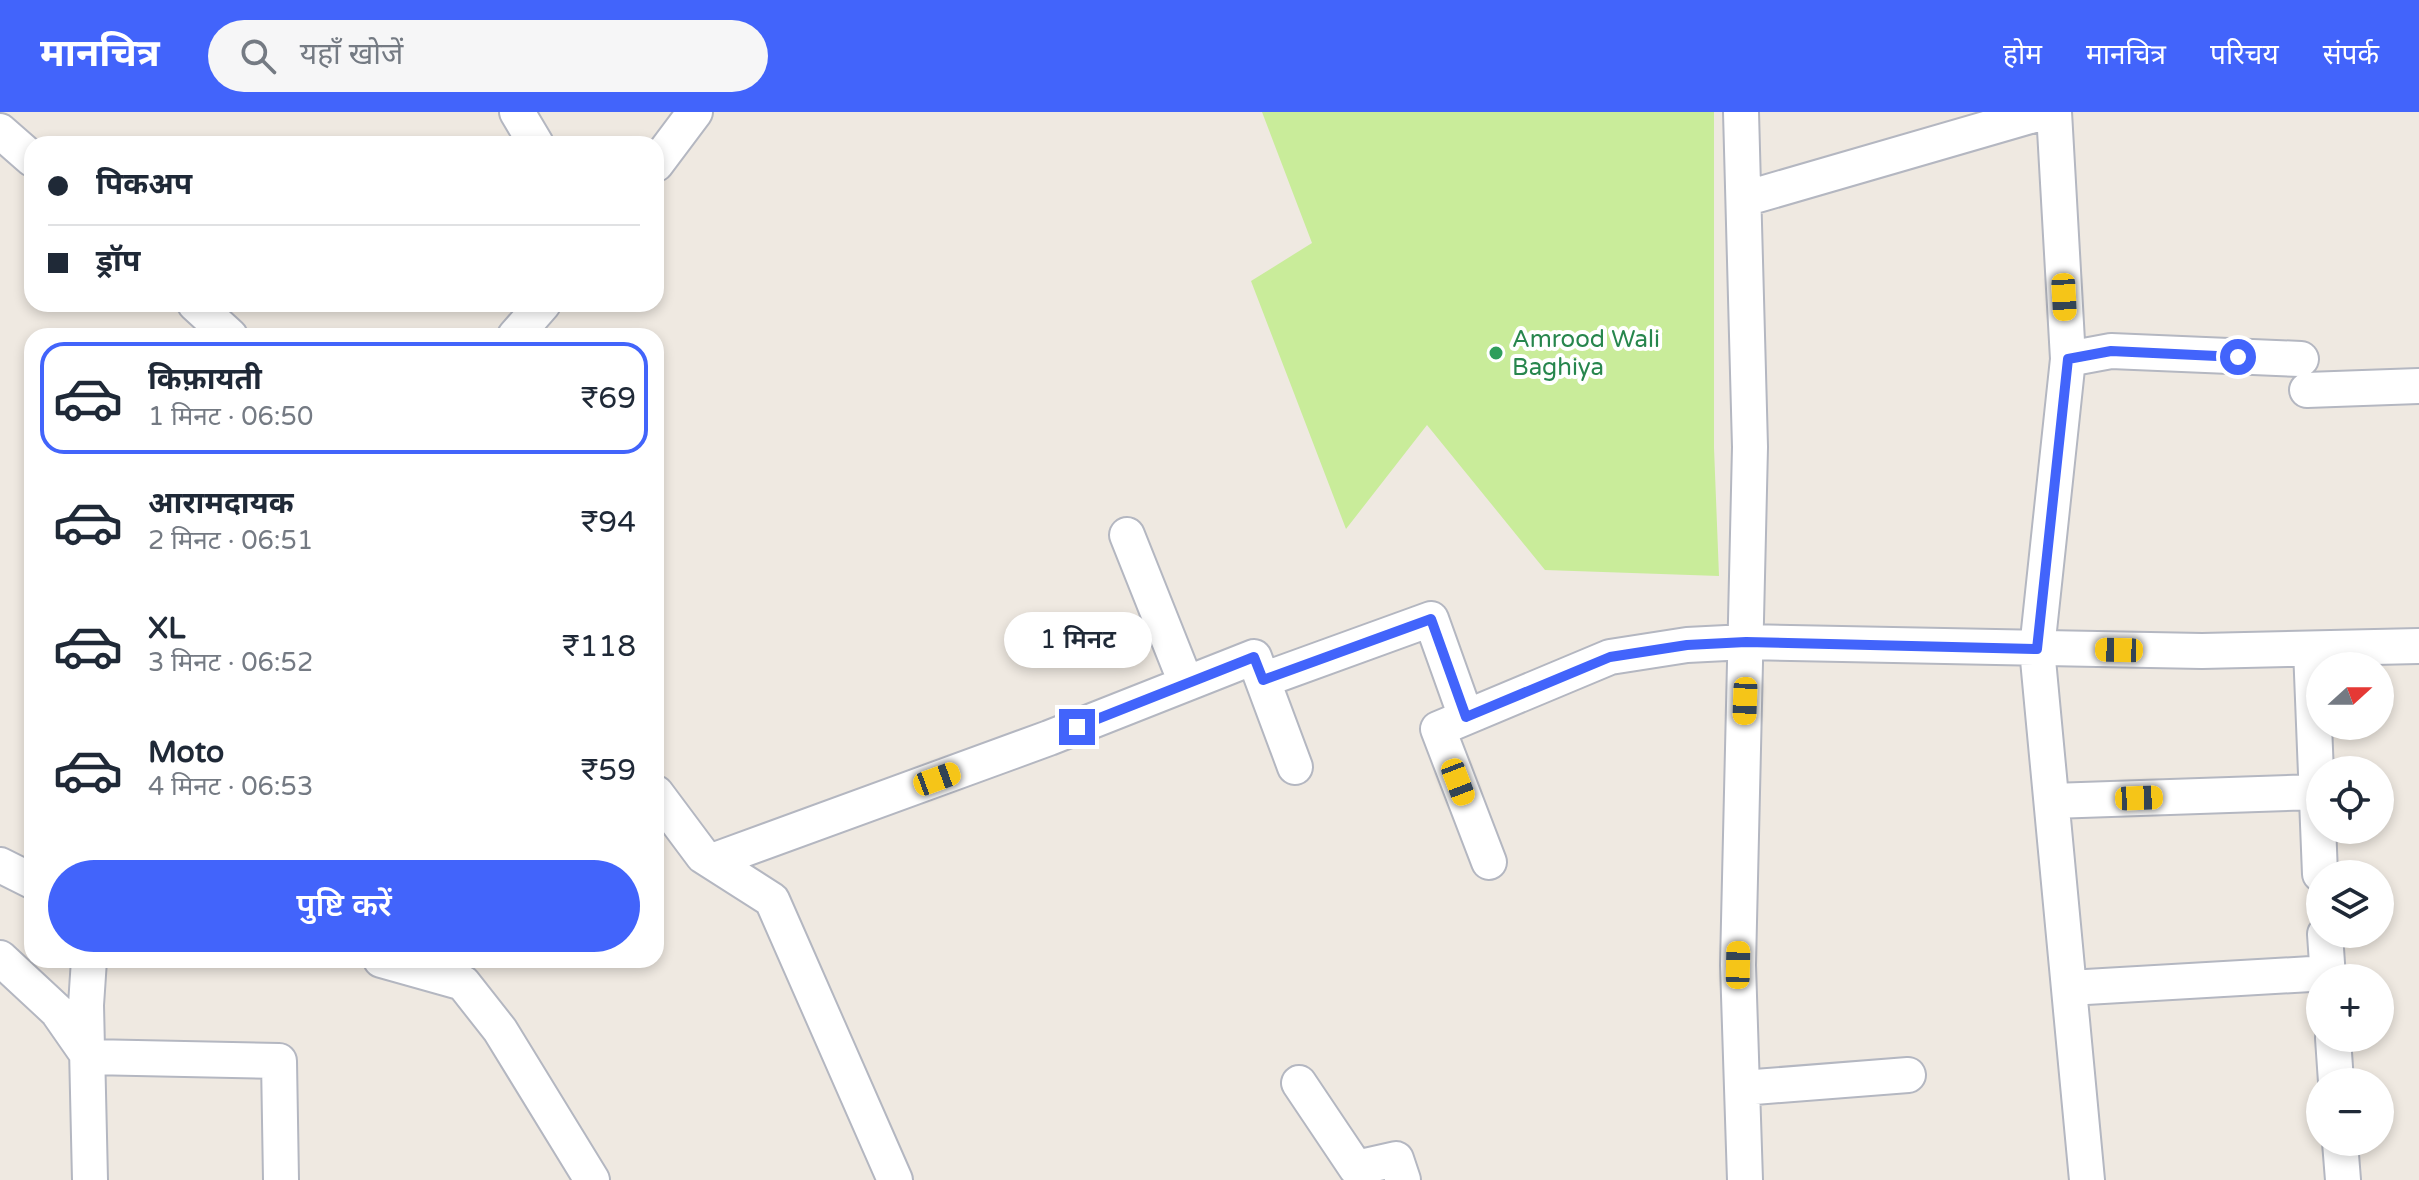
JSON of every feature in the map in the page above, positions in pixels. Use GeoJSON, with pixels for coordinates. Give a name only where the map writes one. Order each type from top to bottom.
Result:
{"type":"FeatureCollection","features":[{"type":"Feature","properties":{"kind":"street"},"geometry":{"type":"LineString","coordinates":[[517,112],[531,136]]}},
{"type":"Feature","properties":{"kind":"street"},"geometry":{"type":"LineString","coordinates":[[664,153],[695,112]]}},
{"type":"Feature","properties":{"kind":"street"},"geometry":{"type":"LineString","coordinates":[[1741,112],[1750,447],[1738,965],[1745,1180]]}},
{"type":"Feature","properties":{"kind":"street"},"geometry":{"type":"LineString","coordinates":[[1744,199],[2044,112]]}},
{"type":"Feature","properties":{"kind":"street"},"geometry":{"type":"LineString","coordinates":[[2054,112],[2068,359],[2037,649],[2087,1180]]}},
{"type":"Feature","properties":{"kind":"street"},"geometry":{"type":"LineString","coordinates":[[0,131],[24,152]]}},
{"type":"Feature","properties":{"kind":"street"},"geometry":{"type":"LineString","coordinates":[[204,312],[221,328]]}},
{"type":"Feature","properties":{"kind":"street"},"geometry":{"type":"LineString","coordinates":[[522,328],[536,312]]}},
{"type":"Feature","properties":{"kind":"street"},"geometry":{"type":"LineString","coordinates":[[2068,359],[2111,351],[2419,386]]}},
{"type":"Feature","properties":{"kind":"street"},"geometry":{"type":"LineString","coordinates":[[1127,535],[1186,683]]}},
{"type":"Feature","properties":{"kind":"street"},"geometry":{"type":"LineString","coordinates":[[1263,680],[1431,619],[1466,717]]}},
{"type":"Feature","properties":{"kind":"street"},"geometry":{"type":"LineString","coordinates":[[1489,862],[1438,729],[1610,657],[1687,645],[1746,642],[2037,649],[2419,646]]}},
{"type":"Feature","properties":{"kind":"street"},"geometry":{"type":"LineString","coordinates":[[2311,649],[2314,756]]}},
{"type":"Feature","properties":{"kind":"street"},"geometry":{"type":"LineString","coordinates":[[712,861],[1049,738],[1254,657],[1295,767]]}},
{"type":"Feature","properties":{"kind":"street"},"geometry":{"type":"LineString","coordinates":[[2052,801],[2306,792]]}},
{"type":"Feature","properties":{"kind":"street"},"geometry":{"type":"LineString","coordinates":[[664,804],[703,856],[772,900],[895,1180]]}},
{"type":"Feature","properties":{"kind":"street"},"geometry":{"type":"LineString","coordinates":[[0,865],[21,884]]}},
{"type":"Feature","properties":{"kind":"street"},"geometry":{"type":"LineString","coordinates":[[0,958],[57,1011],[89,1057]]}},
{"type":"Feature","properties":{"kind":"street"},"geometry":{"type":"LineString","coordinates":[[88,968],[86,1005],[90,1180]]}},
{"type":"Feature","properties":{"kind":"street"},"geometry":{"type":"LineString","coordinates":[[410,968],[463,983],[500,1030],[592,1180]]}},
{"type":"Feature","properties":{"kind":"street"},"geometry":{"type":"LineString","coordinates":[[2069,988],[2306,977]]}},
{"type":"Feature","properties":{"kind":"street"},"geometry":{"type":"LineString","coordinates":[[89,1057],[279,1061],[281,1180]]}},
{"type":"Feature","properties":{"kind":"street"},"geometry":{"type":"LineString","coordinates":[[1742,1088],[1908,1075]]}},
{"type":"Feature","properties":{"kind":"street"},"geometry":{"type":"LineString","coordinates":[[1299,1083],[1356,1168],[1396,1159],[1403,1180]]}},
{"type":"Feature","properties":{"kind":"street"},"geometry":{"type":"LineString","coordinates":[[2341,1156],[2343,1180]]}},
{"type":"Feature","properties":{"kind":"green space","name":"Amrood Wali Baghiya"},"geometry":{"type":"Polygon","coordinates":[[[1262,112],[1714,112],[1714,448],[1719,576],[1545,570],[1427,425],[1346,529],[1251,281],[1312,243],[1262,112]]]}},
{"type":"Feature","properties":{"kind":"place","name":"Amrood Wali Baghiya"},"geometry":{"type":"Point","coordinates":[1496,353]}},
{"type":"Feature","properties":{"kind":"route"},"geometry":{"type":"LineString","coordinates":[[1077,727],[1254,657],[1263,680],[1431,619],[1466,717],[1610,657],[1687,645],[1746,642],[2037,649],[2068,359],[2111,351],[2238,357]]}}]}
